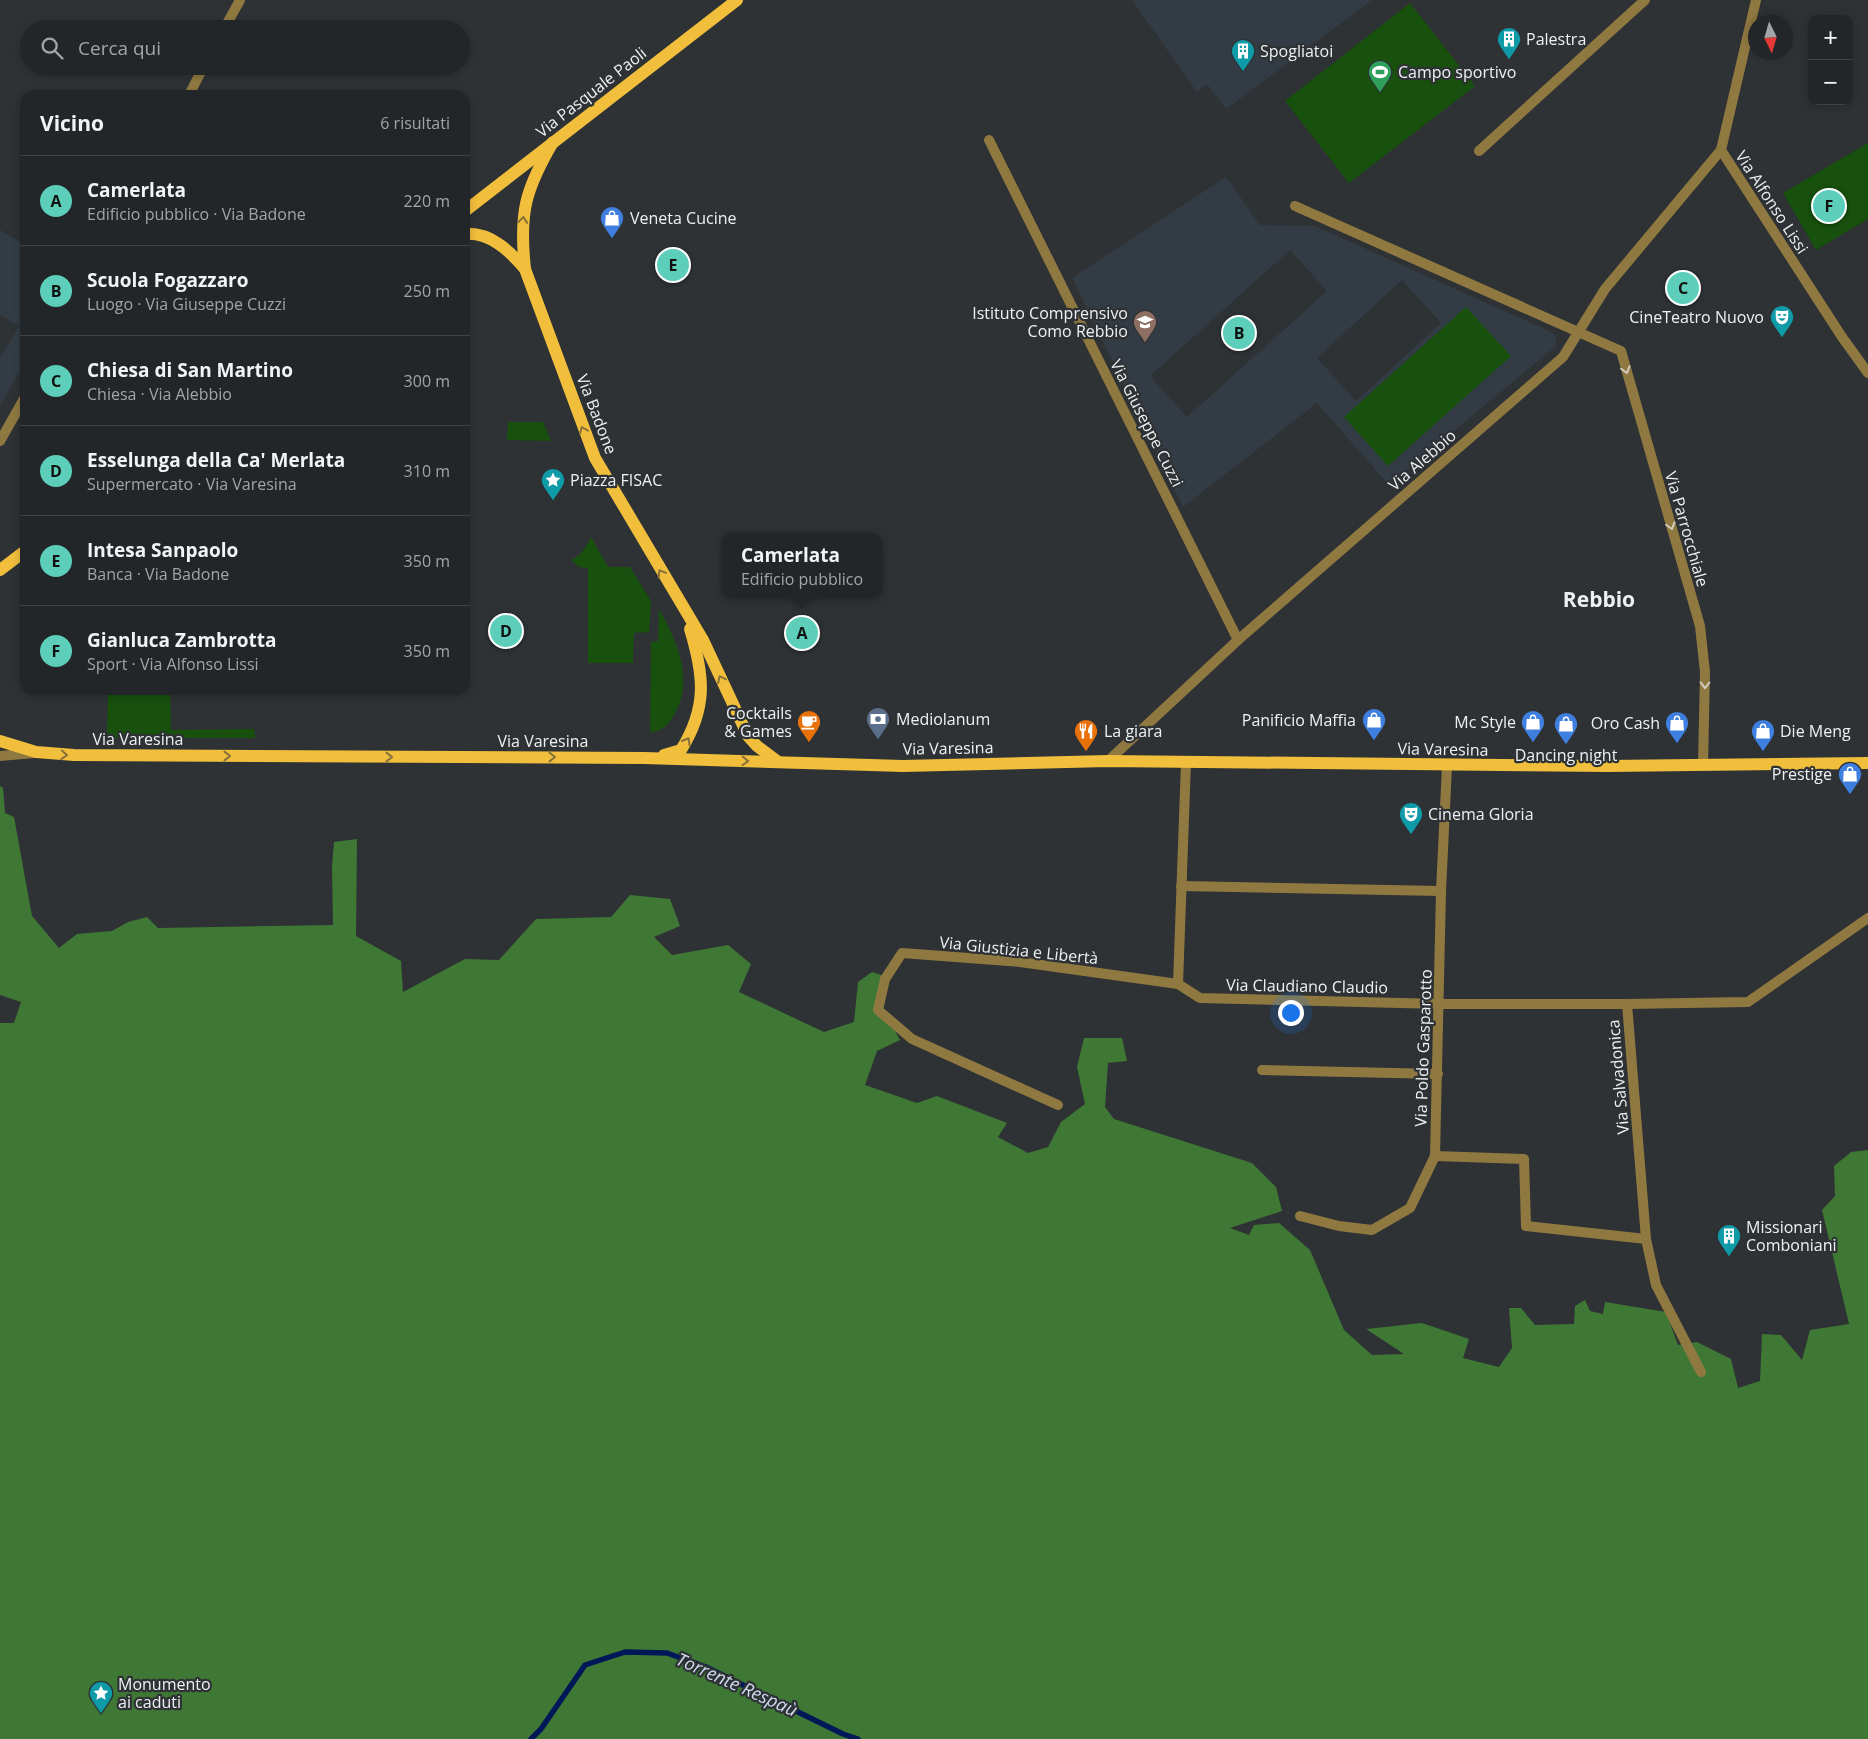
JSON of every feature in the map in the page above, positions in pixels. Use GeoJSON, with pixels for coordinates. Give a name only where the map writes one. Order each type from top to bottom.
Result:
{"type":"FeatureCollection","features":[{"type":"Feature","properties":{"kind":"main road","name":"Via Pasquale Paoli"},"geometry":{"type":"LineString","coordinates":[[470,207],[738,0]]}},
{"type":"Feature","properties":{"kind":"main road","name":"Via Badone"},"geometry":{"type":"LineString","coordinates":[[553,142],[530,184],[525,203],[522,224],[525,269],[595,458],[703,640],[748,736],[756,746],[777,761]]}},
{"type":"Feature","properties":{"kind":"main road","name":"Via Badone"},"geometry":{"type":"LineString","coordinates":[[470,234],[491,239],[510,252],[525,269]]}},
{"type":"Feature","properties":{"kind":"main road"},"geometry":{"type":"LineString","coordinates":[[0,570],[20,555]]}},
{"type":"Feature","properties":{"kind":"main road","name":"Via Badone"},"geometry":{"type":"LineString","coordinates":[[644,758],[681,750],[698,716],[702,693],[701,673],[686,614]]}},
{"type":"Feature","properties":{"kind":"main road","name":"Via Varesina"},"geometry":{"type":"LineString","coordinates":[[0,741],[36,752],[74,755],[644,758],[903,766],[1108,761],[1447,766],[1868,763]]}},
{"type":"Feature","properties":{"kind":"street"},"geometry":{"type":"LineString","coordinates":[[229,20],[240,0]]}},
{"type":"Feature","properties":{"kind":"street"},"geometry":{"type":"LineString","coordinates":[[1480,152],[1645,0]]}},
{"type":"Feature","properties":{"kind":"street","name":"Via Alfonso Lissi"},"geometry":{"type":"LineString","coordinates":[[1756,0],[1721,150],[1842,337],[1868,373]]}},
{"type":"Feature","properties":{"kind":"street"},"geometry":{"type":"LineString","coordinates":[[192,90],[199,75]]}},
{"type":"Feature","properties":{"kind":"street","name":"Via Giuseppe Cuzzi"},"geometry":{"type":"LineString","coordinates":[[989,140],[1238,640]]}},
{"type":"Feature","properties":{"kind":"street","name":"Via Alebbio"},"geometry":{"type":"LineString","coordinates":[[1108,761],[1238,640],[1563,357],[1606,289],[1721,150]]}},
{"type":"Feature","properties":{"kind":"street"},"geometry":{"type":"LineString","coordinates":[[1295,206],[1578,333]]}},
{"type":"Feature","properties":{"kind":"street","name":"Via Parrocchiale"},"geometry":{"type":"LineString","coordinates":[[1578,333],[1621,351],[1700,626],[1705,672],[1703,765]]}},
{"type":"Feature","properties":{"kind":"street"},"geometry":{"type":"LineString","coordinates":[[0,441],[20,406]]}},
{"type":"Feature","properties":{"kind":"street"},"geometry":{"type":"LineString","coordinates":[[0,756],[36,752]]}},
{"type":"Feature","properties":{"kind":"street"},"geometry":{"type":"LineString","coordinates":[[1178,984],[1186,762]]}},
{"type":"Feature","properties":{"kind":"street","name":"Via Poldo Gasparotto"},"geometry":{"type":"LineString","coordinates":[[1300,1216],[1339,1226],[1372,1230],[1410,1208],[1434,1156],[1440,1004],[1441,891],[1447,766]]}},
{"type":"Feature","properties":{"kind":"street"},"geometry":{"type":"LineString","coordinates":[[1181,886],[1441,891]]}},
{"type":"Feature","properties":{"kind":"street","name":"Via Salvadonica"},"geometry":{"type":"LineString","coordinates":[[1701,1372],[1656,1285],[1646,1239],[1627,1004],[1748,1002],[1868,918]]}},
{"type":"Feature","properties":{"kind":"street","name":"Via Giustizia e Libertà"},"geometry":{"type":"LineString","coordinates":[[1058,1105],[912,1039],[878,1010],[885,979],[902,953],[1020,962],[1178,984]]}},
{"type":"Feature","properties":{"kind":"street","name":"Via Claudiano Claudio"},"geometry":{"type":"LineString","coordinates":[[1178,984],[1200,998],[1440,1004],[1627,1004]]}},
{"type":"Feature","properties":{"kind":"street"},"geometry":{"type":"LineString","coordinates":[[1262,1070],[1438,1074]]}},
{"type":"Feature","properties":{"kind":"street"},"geometry":{"type":"LineString","coordinates":[[1434,1156],[1524,1159],[1526,1226],[1646,1239]]}},
{"type":"Feature","properties":{"kind":"shaded area"},"geometry":{"type":"Polygon","coordinates":[[[1132,0],[1372,0],[1226,109],[1207,84],[1197,92],[1132,0]]]}},
{"type":"Feature","properties":{"kind":"shaded area","name":"Istituto Comprensivo Como Rebbio"},"geometry":{"type":"Polygon","coordinates":[[[1226,177],[1260,225],[1315,226],[1549,331],[1555,335],[1557,345],[1389,485],[1317,403],[1183,507],[1072,278],[1226,177]],[[1290,250],[1150,376],[1187,417],[1327,291],[1290,250]],[[1402,280],[1317,358],[1356,401],[1441,323],[1402,280]]]}},
{"type":"Feature","properties":{"kind":"shaded area"},"geometry":{"type":"Polygon","coordinates":[[[0,230],[20,242],[20,370],[0,406],[0,358],[19,326],[0,315],[0,230]]]}},
{"type":"Feature","properties":{"kind":"green space","name":"Campo sportivo"},"geometry":{"type":"Polygon","coordinates":[[[1410,3],[1475,86],[1349,183],[1285,101],[1410,3]]]}},
{"type":"Feature","properties":{"kind":"green space"},"geometry":{"type":"Polygon","coordinates":[[[1868,143],[1868,219],[1816,250],[1783,193],[1868,143]]]}},
{"type":"Feature","properties":{"kind":"green space"},"geometry":{"type":"Polygon","coordinates":[[[1466,307],[1511,356],[1388,466],[1344,417],[1466,307]]]}},
{"type":"Feature","properties":{"kind":"green space"},"geometry":{"type":"Polygon","coordinates":[[[508,422],[543,422],[551,441],[507,440],[508,422]]]}},
{"type":"Feature","properties":{"kind":"green space"},"geometry":{"type":"Polygon","coordinates":[[[591,537],[608,567],[630,567],[651,601],[649,632],[634,633],[633,663],[588,663],[588,568],[579,567],[571,560],[581,553],[591,537]]]}},
{"type":"Feature","properties":{"kind":"green space"},"geometry":{"type":"Polygon","coordinates":[[[659,609],[672,634],[681,661],[683,689],[680,702],[669,722],[661,729],[650,732],[651,642],[658,641],[659,609]]]}},
{"type":"Feature","properties":{"kind":"green space"},"geometry":{"type":"Polygon","coordinates":[[[108,695],[170,695],[171,730],[254,729],[255,738],[107,738],[108,695]]]}},
{"type":"Feature","properties":{"kind":"green space"},"geometry":{"type":"Polygon","coordinates":[[[0,786],[3,788],[5,813],[14,817],[32,916],[59,948],[77,934],[112,931],[128,922],[147,917],[158,928],[333,925],[332,867],[334,842],[357,839],[356,936],[401,961],[403,992],[465,959],[499,960],[536,919],[611,917],[630,895],[670,899],[680,926],[654,937],[672,955],[728,945],[751,964],[739,992],[824,1032],[854,1022],[858,982],[872,972],[884,976],[883,1009],[900,1040],[877,1051],[865,1085],[917,1103],[937,1096],[1007,1123],[998,1137],[1028,1153],[1048,1147],[1061,1122],[1085,1104],[1077,1067],[1084,1038],[1122,1038],[1127,1061],[1108,1063],[1105,1107],[1114,1119],[1252,1163],[1276,1187],[1282,1211],[1230,1228],[1249,1235],[1254,1225],[1279,1223],[1310,1250],[1344,1330],[1372,1355],[1404,1354],[1366,1329],[1422,1323],[1469,1339],[1463,1358],[1499,1367],[1512,1348],[1509,1308],[1521,1308],[1535,1325],[1574,1324],[1575,1306],[1585,1300],[1590,1311],[1603,1314],[1605,1302],[1666,1312],[1678,1345],[1697,1342],[1731,1359],[1738,1388],[1760,1381],[1762,1334],[1781,1335],[1802,1360],[1810,1330],[1849,1324],[1822,1210],[1835,1196],[1834,1166],[1851,1152],[1868,1150],[1868,1739],[0,1739],[0,1023],[14,1023],[21,1002],[0,995],[0,786]]]}},
{"type":"Feature","properties":{"kind":"waterway","name":"Torrente Respaù"},"geometry":{"type":"LineString","coordinates":[[531,1739],[541,1729],[585,1665],[625,1652],[667,1653],[706,1667],[843,1734],[858,1739]]}},
{"type":"Feature","properties":{"kind":"place","name":"Palestra"},"geometry":{"type":"Point","coordinates":[1509,60]}},
{"type":"Feature","properties":{"kind":"place","name":"Spogliatoi"},"geometry":{"type":"Point","coordinates":[1243,72]}},
{"type":"Feature","properties":{"kind":"place","name":"Campo sportivo"},"geometry":{"type":"Point","coordinates":[1380,93]}},
{"type":"Feature","properties":{"kind":"place","name":"Gianluca Zambrotta"},"geometry":{"type":"Point","coordinates":[1829,206]}},
{"type":"Feature","properties":{"kind":"place","name":"Veneta Cucine"},"geometry":{"type":"Point","coordinates":[612,239]}},
{"type":"Feature","properties":{"kind":"place","name":"Intesa Sanpaolo"},"geometry":{"type":"Point","coordinates":[673,265]}},
{"type":"Feature","properties":{"kind":"place","name":"Chiesa di San Martino"},"geometry":{"type":"Point","coordinates":[1683,288]}},
{"type":"Feature","properties":{"kind":"place","name":"Scuola Fogazzaro"},"geometry":{"type":"Point","coordinates":[1239,333]}},
{"type":"Feature","properties":{"kind":"place","name":"CineTeatro Nuovo"},"geometry":{"type":"Point","coordinates":[1782,338]}},
{"type":"Feature","properties":{"kind":"place","name":"Istituto Comprensivo Como Rebbio"},"geometry":{"type":"Point","coordinates":[1145,343]}},
{"type":"Feature","properties":{"kind":"place","name":"Piazza FISAC"},"geometry":{"type":"Point","coordinates":[553,501]}},
{"type":"Feature","properties":{"kind":"place","name":"Esselunga della Ca' Merlata"},"geometry":{"type":"Point","coordinates":[506,631]}},
{"type":"Feature","properties":{"kind":"place","name":"Camerlata"},"geometry":{"type":"Point","coordinates":[802,633]}},
{"type":"Feature","properties":{"kind":"place","name":"Mediolanum"},"geometry":{"type":"Point","coordinates":[878,740]}},
{"type":"Feature","properties":{"kind":"place","name":"Panificio Maffia"},"geometry":{"type":"Point","coordinates":[1374,741]}},
{"type":"Feature","properties":{"kind":"place","name":"Cocktails & Games"},"geometry":{"type":"Point","coordinates":[809,743]}},
{"type":"Feature","properties":{"kind":"place","name":"Mc Style"},"geometry":{"type":"Point","coordinates":[1533,743]}},
{"type":"Feature","properties":{"kind":"place","name":"Oro Cash"},"geometry":{"type":"Point","coordinates":[1677,744]}},
{"type":"Feature","properties":{"kind":"place","name":"Dancing night"},"geometry":{"type":"Point","coordinates":[1566,745]}},
{"type":"Feature","properties":{"kind":"place","name":"La giara"},"geometry":{"type":"Point","coordinates":[1086,752]}},
{"type":"Feature","properties":{"kind":"place","name":"Die Meng"},"geometry":{"type":"Point","coordinates":[1763,752]}},
{"type":"Feature","properties":{"kind":"place","name":"Prestige"},"geometry":{"type":"Point","coordinates":[1850,795]}},
{"type":"Feature","properties":{"kind":"place","name":"Cinema Gloria"},"geometry":{"type":"Point","coordinates":[1411,835]}},
{"type":"Feature","properties":{"kind":"place","name":"Missionari Comboniani"},"geometry":{"type":"Point","coordinates":[1729,1257]}},
{"type":"Feature","properties":{"kind":"place","name":"Monumento ai caduti"},"geometry":{"type":"Point","coordinates":[101,1714]}},
{"type":"Feature","properties":{"kind":"district","name":"Rebbio"},"geometry":{"type":"Point","coordinates":[1599,599]}}]}
